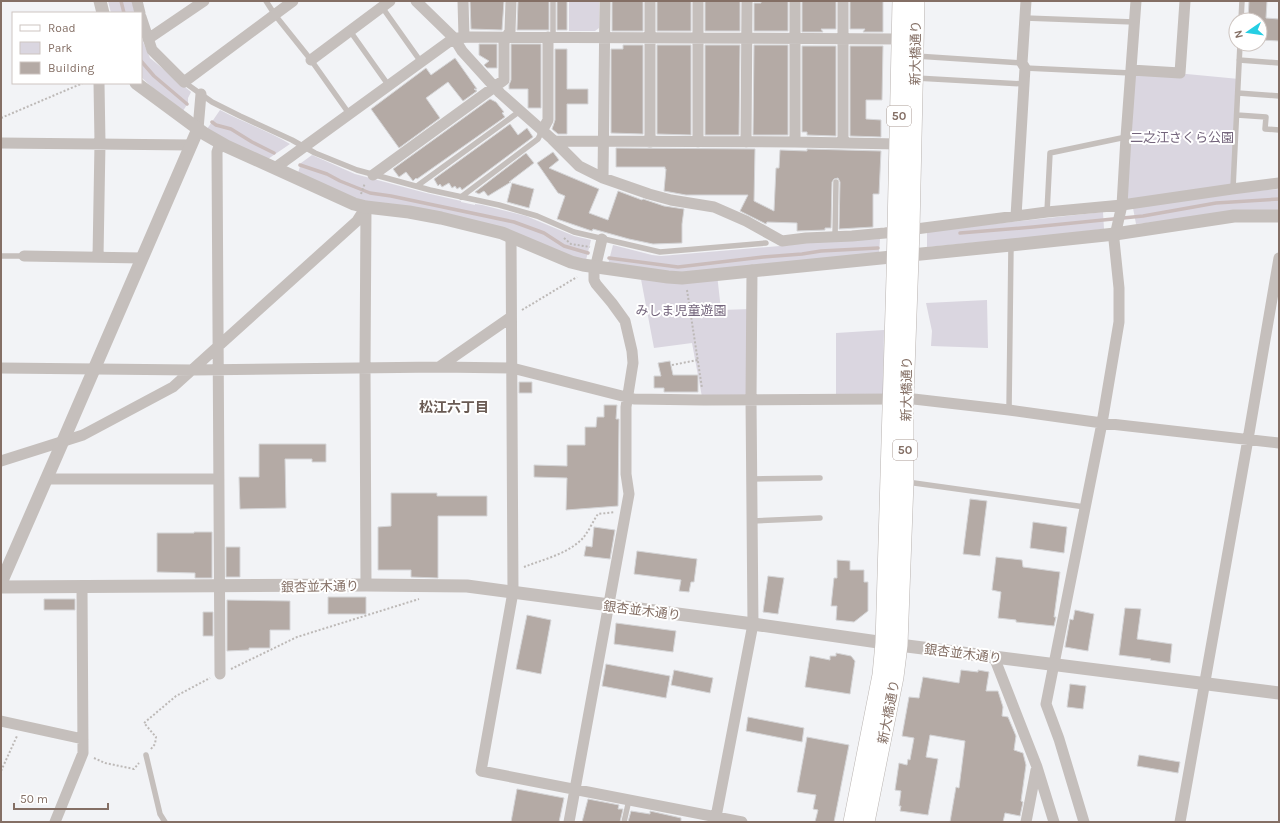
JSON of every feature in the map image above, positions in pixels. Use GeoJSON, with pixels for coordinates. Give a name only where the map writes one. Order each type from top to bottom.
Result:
{"type":"FeatureCollection","features":[{"type":"Feature","properties":{"kind":"main road","name":"新大橋通り"},"geometry":{"type":"LineString","coordinates":[[901,1],[898,144],[904,231]]}},
{"type":"Feature","properties":{"kind":"main road","name":"新大橋通り"},"geometry":{"type":"LineString","coordinates":[[866,822],[892,692],[891,644],[903,256],[914,78],[916,1]]}},
{"type":"Feature","properties":{"kind":"main road","name":"新大橋通り"},"geometry":{"type":"LineString","coordinates":[[852,822],[881,675],[891,644],[905,482],[899,398]]}},
{"type":"Feature","properties":{"kind":"street"},"geometry":{"type":"LineString","coordinates":[[100,1],[103,12]]}},
{"type":"Feature","properties":{"kind":"street"},"geometry":{"type":"LineString","coordinates":[[137,1],[140,12]]}},
{"type":"Feature","properties":{"kind":"street"},"geometry":{"type":"LineString","coordinates":[[148,39],[204,1]]}},
{"type":"Feature","properties":{"kind":"street"},"geometry":{"type":"LineString","coordinates":[[142,20],[152,50],[184,82],[293,1]]}},
{"type":"Feature","properties":{"kind":"street"},"geometry":{"type":"LineString","coordinates":[[416,1],[459,37]]}},
{"type":"Feature","properties":{"kind":"street"},"geometry":{"type":"LineString","coordinates":[[463,1],[459,37],[462,51],[495,87],[579,166],[603,178],[650,194],[671,200],[714,207],[746,221],[782,241]]}},
{"type":"Feature","properties":{"kind":"street"},"geometry":{"type":"LineString","coordinates":[[369,179],[504,80],[504,42],[510,31],[511,1]]}},
{"type":"Feature","properties":{"kind":"street"},"geometry":{"type":"LineString","coordinates":[[603,178],[605,1]]}},
{"type":"Feature","properties":{"kind":"street"},"geometry":{"type":"LineString","coordinates":[[650,1],[650,142]]}},
{"type":"Feature","properties":{"kind":"street"},"geometry":{"type":"LineString","coordinates":[[698,1],[698,142]]}},
{"type":"Feature","properties":{"kind":"street"},"geometry":{"type":"LineString","coordinates":[[746,142],[747,1]]}},
{"type":"Feature","properties":{"kind":"street"},"geometry":{"type":"LineString","coordinates":[[795,1],[795,142]]}},
{"type":"Feature","properties":{"kind":"street"},"geometry":{"type":"LineString","coordinates":[[843,1],[843,143]]}},
{"type":"Feature","properties":{"kind":"street"},"geometry":{"type":"LineString","coordinates":[[1016,216],[1024,84],[1026,1]]}},
{"type":"Feature","properties":{"kind":"street"},"geometry":{"type":"LineString","coordinates":[[1084,822],[1059,739],[1046,704],[1102,423],[1119,322],[1119,288],[1114,240],[1122,205],[1136,1]]}},
{"type":"Feature","properties":{"kind":"street"},"geometry":{"type":"LineString","coordinates":[[1131,72],[1180,73],[1185,1]]}},
{"type":"Feature","properties":{"kind":"street"},"geometry":{"type":"LineString","coordinates":[[310,60],[386,4]]}},
{"type":"Feature","properties":{"kind":"street"},"geometry":{"type":"LineString","coordinates":[[275,168],[421,62],[459,37],[900,39]]}},
{"type":"Feature","properties":{"kind":"street"},"geometry":{"type":"LineString","coordinates":[[542,131],[548,120],[550,37]]}},
{"type":"Feature","properties":{"kind":"street"},"geometry":{"type":"LineString","coordinates":[[98,257],[100,143],[99,84]]}},
{"type":"Feature","properties":{"kind":"street"},"geometry":{"type":"LineString","coordinates":[[137,84],[198,129],[220,143],[354,204],[363,203],[441,218],[502,233],[583,266],[668,277],[686,277],[1115,234],[1234,216],[1279,216]]}},
{"type":"Feature","properties":{"kind":"street"},"geometry":{"type":"LineString","coordinates":[[1,583],[64,441],[198,129],[201,94]]}},
{"type":"Feature","properties":{"kind":"street"},"geometry":{"type":"LineString","coordinates":[[554,141],[898,144]]}},
{"type":"Feature","properties":{"kind":"street"},"geometry":{"type":"LineString","coordinates":[[1,143],[191,145]]}},
{"type":"Feature","properties":{"kind":"street"},"geometry":{"type":"LineString","coordinates":[[220,143],[217,152],[220,674]]}},
{"type":"Feature","properties":{"kind":"street"},"geometry":{"type":"LineString","coordinates":[[766,243],[806,238],[852,236],[904,231],[1047,212],[1122,205],[1233,188],[1279,183]]}},
{"type":"Feature","properties":{"kind":"street"},"geometry":{"type":"LineString","coordinates":[[1,461],[83,435],[173,387],[357,221],[363,203]]}},
{"type":"Feature","properties":{"kind":"street"},"geometry":{"type":"LineString","coordinates":[[363,203],[366,585]]}},
{"type":"Feature","properties":{"kind":"street"},"geometry":{"type":"LineString","coordinates":[[511,237],[513,592],[481,771],[629,800],[715,819],[742,822]]}},
{"type":"Feature","properties":{"kind":"street"},"geometry":{"type":"LineString","coordinates":[[569,822],[610,605],[629,494],[626,474],[626,407],[633,363],[632,351],[625,321],[596,284],[594,276],[595,267],[602,239]]}},
{"type":"Feature","properties":{"kind":"street"},"geometry":{"type":"LineString","coordinates":[[24,256],[142,258]]}},
{"type":"Feature","properties":{"kind":"street"},"geometry":{"type":"LineString","coordinates":[[1180,822],[1279,258]]}},
{"type":"Feature","properties":{"kind":"street"},"geometry":{"type":"LineString","coordinates":[[715,819],[753,624],[750,399],[752,270]]}},
{"type":"Feature","properties":{"kind":"street"},"geometry":{"type":"LineString","coordinates":[[439,367],[511,317]]}},
{"type":"Feature","properties":{"kind":"street"},"geometry":{"type":"LineString","coordinates":[[1,368],[193,370],[439,367],[512,368],[634,399],[704,400],[899,398],[1279,443]]}},
{"type":"Feature","properties":{"kind":"street"},"geometry":{"type":"LineString","coordinates":[[46,479],[219,479]]}},
{"type":"Feature","properties":{"kind":"street","name":"銀杏並木通り"},"geometry":{"type":"LineString","coordinates":[[1,588],[366,585],[468,586],[891,644],[1279,693]]}},
{"type":"Feature","properties":{"kind":"street"},"geometry":{"type":"LineString","coordinates":[[56,822],[83,753],[82,588]]}},
{"type":"Feature","properties":{"kind":"street"},"geometry":{"type":"LineString","coordinates":[[994,657],[1037,767],[1054,822]]}},
{"type":"Feature","properties":{"kind":"street"},"geometry":{"type":"LineString","coordinates":[[1,721],[22,724],[83,739]]}},
{"type":"Feature","properties":{"kind":"street"},"geometry":{"type":"LineString","coordinates":[[1026,822],[1037,767]]}},
{"type":"Feature","properties":{"kind":"lane"},"geometry":{"type":"LineString","coordinates":[[266,1],[350,115]]}},
{"type":"Feature","properties":{"kind":"lane"},"geometry":{"type":"LineString","coordinates":[[550,37],[553,1]]}},
{"type":"Feature","properties":{"kind":"lane"},"geometry":{"type":"LineString","coordinates":[[1241,12],[1242,1]]}},
{"type":"Feature","properties":{"kind":"lane"},"geometry":{"type":"LineString","coordinates":[[386,4],[421,62]]}},
{"type":"Feature","properties":{"kind":"lane"},"geometry":{"type":"LineString","coordinates":[[1025,18],[1134,22]]}},
{"type":"Feature","properties":{"kind":"lane"},"geometry":{"type":"LineString","coordinates":[[350,31],[389,86]]}},
{"type":"Feature","properties":{"kind":"lane"},"geometry":{"type":"LineString","coordinates":[[1233,188],[1240,52]]}},
{"type":"Feature","properties":{"kind":"lane"},"geometry":{"type":"LineString","coordinates":[[915,56],[1131,72]]}},
{"type":"Feature","properties":{"kind":"lane"},"geometry":{"type":"LineString","coordinates":[[1239,60],[1279,63]]}},
{"type":"Feature","properties":{"kind":"lane"},"geometry":{"type":"LineString","coordinates":[[914,78],[1024,84]]}},
{"type":"Feature","properties":{"kind":"lane"},"geometry":{"type":"LineString","coordinates":[[184,82],[212,102],[304,147],[357,170],[369,179],[417,186],[507,207],[537,216],[574,232],[660,252],[766,243]]}},
{"type":"Feature","properties":{"kind":"lane"},"geometry":{"type":"LineString","coordinates":[[1238,93],[1279,96]]}},
{"type":"Feature","properties":{"kind":"lane"},"geometry":{"type":"LineString","coordinates":[[417,186],[520,111]]}},
{"type":"Feature","properties":{"kind":"lane"},"geometry":{"type":"LineString","coordinates":[[1237,115],[1266,117],[1265,129],[1279,130]]}},
{"type":"Feature","properties":{"kind":"lane"},"geometry":{"type":"LineString","coordinates":[[461,197],[538,139],[542,131]]}},
{"type":"Feature","properties":{"kind":"lane"},"geometry":{"type":"LineString","coordinates":[[1047,212],[1050,153],[1126,137]]}},
{"type":"Feature","properties":{"kind":"lane"},"geometry":{"type":"LineString","coordinates":[[835,237],[836,182]]}},
{"type":"Feature","properties":{"kind":"lane"},"geometry":{"type":"LineString","coordinates":[[1009,410],[1011,245]]}},
{"type":"Feature","properties":{"kind":"lane"},"geometry":{"type":"LineString","coordinates":[[1,256],[24,256]]}},
{"type":"Feature","properties":{"kind":"lane"},"geometry":{"type":"LineString","coordinates":[[751,479],[820,478]]}},
{"type":"Feature","properties":{"kind":"lane"},"geometry":{"type":"LineString","coordinates":[[905,482],[1085,507]]}},
{"type":"Feature","properties":{"kind":"lane"},"geometry":{"type":"LineString","coordinates":[[752,521],[820,518]]}},
{"type":"Feature","properties":{"kind":"lane"},"geometry":{"type":"LineString","coordinates":[[146,755],[160,814],[165,822]]}},
{"type":"Feature","properties":{"kind":"lane"},"geometry":{"type":"LineString","coordinates":[[624,822],[629,800]]}},
{"type":"Feature","properties":{"kind":"path"},"geometry":{"type":"LineString","coordinates":[[1,118],[81,84]]}},
{"type":"Feature","properties":{"kind":"path"},"geometry":{"type":"LineString","coordinates":[[363,203],[369,179]]}},
{"type":"Feature","properties":{"kind":"path"},"geometry":{"type":"LineString","coordinates":[[511,317],[595,267]]}},
{"type":"Feature","properties":{"kind":"path"},"geometry":{"type":"LineString","coordinates":[[686,277],[704,400]]}},
{"type":"Feature","properties":{"kind":"path"},"geometry":{"type":"LineString","coordinates":[[672,365],[698,360]]}},
{"type":"Feature","properties":{"kind":"path"},"geometry":{"type":"LineString","coordinates":[[513,574],[521,568],[562,553],[574,546],[584,537],[598,514],[626,511]]}},
{"type":"Feature","properties":{"kind":"path"},"geometry":{"type":"LineString","coordinates":[[83,753],[105,763],[134,769],[155,744],[156,737],[144,723],[176,696],[297,637],[422,598]]}},
{"type":"Feature","properties":{"kind":"path"},"geometry":{"type":"LineString","coordinates":[[1,771],[22,724]]}},
{"type":"Feature","properties":{"kind":"green space"},"geometry":{"type":"Polygon","coordinates":[[[108,1],[132,1],[135,12],[111,12],[108,1]]]}},
{"type":"Feature","properties":{"kind":"green space"},"geometry":{"type":"Polygon","coordinates":[[[569,1],[599,1],[599,28],[595,31],[569,31],[569,1]]]}},
{"type":"Feature","properties":{"kind":"green space"},"geometry":{"type":"Polygon","coordinates":[[[142,39],[150,58],[191,92],[188,98],[188,103],[183,111],[142,78],[142,39]]]}},
{"type":"Feature","properties":{"kind":"green space","name":"二之江さくら公園"},"geometry":{"type":"Polygon","coordinates":[[[1134,69],[1239,79],[1233,187],[1124,201],[1134,69]]]}},
{"type":"Feature","properties":{"kind":"green space"},"geometry":{"type":"Polygon","coordinates":[[[220,110],[290,144],[268,159],[238,146],[207,129],[220,110]]]}},
{"type":"Feature","properties":{"kind":"green space"},"geometry":{"type":"Polygon","coordinates":[[[312,155],[355,174],[461,202],[482,205],[526,216],[574,236],[591,240],[586,260],[387,205],[356,199],[298,173],[301,163],[312,155]]]}},
{"type":"Feature","properties":{"kind":"green space"},"geometry":{"type":"Polygon","coordinates":[[[1279,189],[1279,210],[1136,224],[1133,208],[1230,193],[1279,189]]]}},
{"type":"Feature","properties":{"kind":"green space"},"geometry":{"type":"Polygon","coordinates":[[[1103,212],[1104,229],[927,247],[927,231],[1103,212]]]}},
{"type":"Feature","properties":{"kind":"green space"},"geometry":{"type":"Polygon","coordinates":[[[880,239],[879,253],[681,273],[608,264],[613,245],[661,256],[792,245],[806,242],[880,239]]]}},
{"type":"Feature","properties":{"kind":"green space","name":"みしま児童遊園"},"geometry":{"type":"Polygon","coordinates":[[[640,274],[717,274],[721,310],[751,309],[749,398],[702,397],[692,343],[654,348],[640,274]]]}},
{"type":"Feature","properties":{"kind":"green space"},"geometry":{"type":"Polygon","coordinates":[[[987,300],[988,348],[931,346],[932,331],[926,303],[987,300]]]}},
{"type":"Feature","properties":{"kind":"green space"},"geometry":{"type":"Polygon","coordinates":[[[884,330],[883,396],[836,397],[836,333],[884,330]]]}},
{"type":"Feature","properties":{"kind":"building"},"geometry":{"type":"Polygon","coordinates":[[[470,1],[504,1],[502,30],[471,29],[470,1]]]}},
{"type":"Feature","properties":{"kind":"building"},"geometry":{"type":"Polygon","coordinates":[[[518,1],[549,1],[549,30],[517,30],[518,1]]]}},
{"type":"Feature","properties":{"kind":"building"},"geometry":{"type":"Polygon","coordinates":[[[557,1],[567,1],[567,30],[557,30],[557,1]]]}},
{"type":"Feature","properties":{"kind":"building"},"geometry":{"type":"Polygon","coordinates":[[[612,1],[643,1],[643,31],[612,31],[612,1]]]}},
{"type":"Feature","properties":{"kind":"building"},"geometry":{"type":"Polygon","coordinates":[[[657,1],[691,1],[691,31],[657,31],[657,1]]]}},
{"type":"Feature","properties":{"kind":"building"},"geometry":{"type":"Polygon","coordinates":[[[705,1],[740,1],[740,31],[705,31],[705,1]]]}},
{"type":"Feature","properties":{"kind":"building"},"geometry":{"type":"Polygon","coordinates":[[[761,1],[788,1],[788,31],[754,31],[754,3],[761,3],[761,1]]]}},
{"type":"Feature","properties":{"kind":"building"},"geometry":{"type":"Polygon","coordinates":[[[802,1],[836,1],[836,29],[821,29],[823,32],[802,32],[802,1]]]}},
{"type":"Feature","properties":{"kind":"building"},"geometry":{"type":"Polygon","coordinates":[[[850,1],[883,1],[883,32],[863,32],[865,29],[850,29],[850,1]]]}},
{"type":"Feature","properties":{"kind":"building"},"geometry":{"type":"Polygon","coordinates":[[[1249,1],[1267,1],[1266,12],[1248,12],[1249,1]]]}},
{"type":"Feature","properties":{"kind":"building"},"geometry":{"type":"Polygon","coordinates":[[[1268,18],[1279,19],[1279,41],[1268,40],[1268,18]]]}},
{"type":"Feature","properties":{"kind":"building"},"geometry":{"type":"Polygon","coordinates":[[[479,44],[497,44],[497,68],[487,68],[484,65],[489,61],[479,55],[479,44]]]}},
{"type":"Feature","properties":{"kind":"building"},"geometry":{"type":"Polygon","coordinates":[[[511,44],[541,44],[541,108],[528,108],[528,89],[509,89],[511,80],[511,44]]]}},
{"type":"Feature","properties":{"kind":"building"},"geometry":{"type":"Polygon","coordinates":[[[623,45],[643,45],[643,134],[611,133],[611,49],[623,49],[623,45]]]}},
{"type":"Feature","properties":{"kind":"building"},"geometry":{"type":"Polygon","coordinates":[[[657,45],[691,45],[691,135],[657,134],[657,45]]]}},
{"type":"Feature","properties":{"kind":"building"},"geometry":{"type":"Polygon","coordinates":[[[705,45],[740,45],[739,135],[705,135],[705,45]]]}},
{"type":"Feature","properties":{"kind":"building"},"geometry":{"type":"Polygon","coordinates":[[[754,45],[788,45],[788,135],[753,135],[754,45]]]}},
{"type":"Feature","properties":{"kind":"building"},"geometry":{"type":"Polygon","coordinates":[[[802,46],[836,46],[836,136],[807,135],[807,132],[802,132],[802,46]]]}},
{"type":"Feature","properties":{"kind":"building"},"geometry":{"type":"Polygon","coordinates":[[[850,46],[883,46],[882,100],[866,100],[866,119],[881,120],[881,137],[850,136],[850,46]]]}},
{"type":"Feature","properties":{"kind":"building"},"geometry":{"type":"Polygon","coordinates":[[[555,49],[567,49],[567,89],[588,89],[588,104],[567,104],[567,134],[558,134],[552,129],[555,120],[555,49]]]}},
{"type":"Feature","properties":{"kind":"building"},"geometry":{"type":"Polygon","coordinates":[[[455,58],[477,89],[474,89],[477,91],[463,101],[448,82],[426,98],[440,118],[399,148],[371,109],[426,68],[431,75],[455,58]]]}},
{"type":"Feature","properties":{"kind":"building"},"geometry":{"type":"Polygon","coordinates":[[[490,99],[496,102],[504,112],[502,113],[505,117],[417,179],[416,178],[413,181],[406,172],[399,177],[393,169],[490,99]]]}},
{"type":"Feature","properties":{"kind":"building"},"geometry":{"type":"Polygon","coordinates":[[[510,124],[518,135],[527,128],[533,137],[462,190],[460,187],[457,189],[455,186],[452,188],[449,183],[442,187],[440,184],[438,186],[434,179],[510,124]]]}},
{"type":"Feature","properties":{"kind":"building"},"geometry":{"type":"Polygon","coordinates":[[[616,148],[755,149],[754,201],[774,211],[776,168],[779,168],[780,150],[807,151],[807,149],[881,151],[879,194],[873,194],[873,227],[839,229],[840,182],[838,178],[834,179],[832,182],[831,228],[825,228],[825,230],[797,231],[797,223],[767,222],[766,224],[740,211],[748,195],[686,195],[664,191],[665,167],[616,167],[616,148]]]}},
{"type":"Feature","properties":{"kind":"building"},"geometry":{"type":"Polygon","coordinates":[[[553,152],[559,160],[549,168],[599,189],[589,213],[608,220],[618,191],[664,206],[684,209],[682,243],[653,244],[593,229],[592,231],[557,219],[565,196],[558,193],[537,163],[553,152]]]}},
{"type":"Feature","properties":{"kind":"building"},"geometry":{"type":"Polygon","coordinates":[[[526,153],[534,163],[509,182],[511,182],[488,196],[484,191],[479,194],[475,192],[526,153]]]}},
{"type":"Feature","properties":{"kind":"building"},"geometry":{"type":"Polygon","coordinates":[[[512,183],[534,189],[529,208],[507,202],[512,183]]]}},
{"type":"Feature","properties":{"kind":"building"},"geometry":{"type":"Polygon","coordinates":[[[670,361],[673,375],[698,375],[698,392],[664,392],[664,388],[654,388],[654,376],[661,376],[658,363],[670,361]]]}},
{"type":"Feature","properties":{"kind":"building"},"geometry":{"type":"Polygon","coordinates":[[[519,382],[532,382],[532,393],[519,393],[519,382]]]}},
{"type":"Feature","properties":{"kind":"building"},"geometry":{"type":"Polygon","coordinates":[[[604,405],[617,405],[616,419],[619,419],[618,506],[566,510],[567,478],[534,477],[534,465],[567,466],[567,445],[585,445],[585,427],[596,427],[597,417],[604,417],[604,405]]]}},
{"type":"Feature","properties":{"kind":"building"},"geometry":{"type":"Polygon","coordinates":[[[259,444],[326,444],[326,462],[312,462],[312,459],[285,459],[286,508],[240,509],[239,477],[259,477],[259,444]]]}},
{"type":"Feature","properties":{"kind":"building"},"geometry":{"type":"Polygon","coordinates":[[[391,493],[437,493],[437,496],[487,496],[487,516],[438,516],[438,578],[411,577],[411,570],[378,570],[378,527],[391,526],[391,493]]]}},
{"type":"Feature","properties":{"kind":"building"},"geometry":{"type":"Polygon","coordinates":[[[970,499],[987,501],[980,556],[963,554],[970,499]]]}},
{"type":"Feature","properties":{"kind":"building"},"geometry":{"type":"Polygon","coordinates":[[[1033,522],[1067,527],[1064,553],[1030,548],[1033,522]]]}},
{"type":"Feature","properties":{"kind":"building"},"geometry":{"type":"Polygon","coordinates":[[[594,527],[615,530],[610,559],[584,556],[586,546],[592,547],[594,527]]]}},
{"type":"Feature","properties":{"kind":"building"},"geometry":{"type":"Polygon","coordinates":[[[212,532],[212,578],[195,578],[195,573],[157,572],[157,533],[212,532]]]}},
{"type":"Feature","properties":{"kind":"building"},"geometry":{"type":"Polygon","coordinates":[[[226,547],[240,547],[240,577],[226,577],[226,547]]]}},
{"type":"Feature","properties":{"kind":"building"},"geometry":{"type":"Polygon","coordinates":[[[637,551],[697,559],[694,582],[691,582],[689,592],[679,591],[681,580],[634,574],[637,551]]]}},
{"type":"Feature","properties":{"kind":"building"},"geometry":{"type":"Polygon","coordinates":[[[996,557],[1022,560],[1023,567],[1060,572],[1054,626],[1016,622],[1016,620],[998,618],[1001,592],[992,590],[996,557]]]}},
{"type":"Feature","properties":{"kind":"building"},"geometry":{"type":"Polygon","coordinates":[[[837,560],[850,561],[850,570],[864,570],[864,582],[868,582],[868,611],[854,622],[836,620],[837,606],[831,606],[834,578],[837,578],[837,560]]]}},
{"type":"Feature","properties":{"kind":"building"},"geometry":{"type":"Polygon","coordinates":[[[768,576],[784,578],[778,614],[763,612],[768,576]]]}},
{"type":"Feature","properties":{"kind":"building"},"geometry":{"type":"Polygon","coordinates":[[[328,597],[366,597],[366,614],[328,614],[328,597]]]}},
{"type":"Feature","properties":{"kind":"building"},"geometry":{"type":"Polygon","coordinates":[[[44,599],[75,599],[75,610],[44,610],[44,599]]]}},
{"type":"Feature","properties":{"kind":"building"},"geometry":{"type":"Polygon","coordinates":[[[227,600],[290,601],[290,630],[270,630],[270,648],[249,648],[249,650],[227,651],[227,600]]]}},
{"type":"Feature","properties":{"kind":"building"},"geometry":{"type":"Polygon","coordinates":[[[1125,608],[1141,609],[1137,639],[1172,644],[1170,663],[1119,655],[1125,608]]]}},
{"type":"Feature","properties":{"kind":"building"},"geometry":{"type":"Polygon","coordinates":[[[1075,610],[1094,614],[1088,651],[1065,647],[1070,619],[1073,620],[1075,610]]]}},
{"type":"Feature","properties":{"kind":"building"},"geometry":{"type":"Polygon","coordinates":[[[203,612],[213,612],[213,636],[203,636],[203,612]]]}},
{"type":"Feature","properties":{"kind":"building"},"geometry":{"type":"Polygon","coordinates":[[[527,615],[551,620],[541,674],[516,669],[527,615]]]}},
{"type":"Feature","properties":{"kind":"building"},"geometry":{"type":"Polygon","coordinates":[[[616,623],[676,631],[673,652],[614,644],[616,623]]]}},
{"type":"Feature","properties":{"kind":"building"},"geometry":{"type":"Polygon","coordinates":[[[836,653],[851,656],[855,661],[850,694],[805,687],[810,656],[830,660],[830,656],[836,656],[836,653]]]}},
{"type":"Feature","properties":{"kind":"building"},"geometry":{"type":"Polygon","coordinates":[[[606,664],[670,676],[666,698],[602,686],[606,664]]]}},
{"type":"Feature","properties":{"kind":"building"},"geometry":{"type":"Polygon","coordinates":[[[674,670],[713,678],[710,693],[671,685],[674,670]]]}},
{"type":"Feature","properties":{"kind":"building"},"geometry":{"type":"Polygon","coordinates":[[[961,670],[978,672],[978,670],[989,672],[986,691],[998,691],[1003,707],[1002,716],[1008,717],[1016,736],[1014,750],[1023,753],[1026,765],[1021,801],[1023,802],[1020,816],[1005,813],[1003,822],[950,822],[956,787],[959,788],[965,741],[930,735],[926,757],[938,759],[928,815],[900,811],[901,806],[899,806],[901,791],[895,790],[899,763],[907,765],[908,759],[910,760],[914,738],[902,736],[909,697],[919,698],[923,677],[959,683],[961,670]]]}},
{"type":"Feature","properties":{"kind":"building"},"geometry":{"type":"Polygon","coordinates":[[[1070,684],[1086,686],[1083,709],[1067,707],[1070,684]]]}},
{"type":"Feature","properties":{"kind":"building"},"geometry":{"type":"Polygon","coordinates":[[[748,717],[804,728],[802,742],[746,731],[748,717]]]}},
{"type":"Feature","properties":{"kind":"building"},"geometry":{"type":"Polygon","coordinates":[[[807,737],[849,745],[834,822],[815,822],[818,810],[813,809],[816,795],[797,792],[807,737]]]}},
{"type":"Feature","properties":{"kind":"building"},"geometry":{"type":"Polygon","coordinates":[[[1139,755],[1180,762],[1178,773],[1137,766],[1139,755]]]}},
{"type":"Feature","properties":{"kind":"building"},"geometry":{"type":"Polygon","coordinates":[[[517,789],[564,798],[559,822],[511,822],[517,789]]]}},
{"type":"Feature","properties":{"kind":"building"},"geometry":{"type":"Polygon","coordinates":[[[588,799],[619,805],[618,809],[623,809],[620,822],[582,822],[588,799]]]}},
{"type":"Feature","properties":{"kind":"building"},"geometry":{"type":"Polygon","coordinates":[[[631,811],[650,814],[650,811],[681,818],[681,822],[628,822],[631,811]]]}},
{"type":"Feature","properties":{"kind":"waterway"},"geometry":{"type":"LineString","coordinates":[[121,1],[124,12]]}},
{"type":"Feature","properties":{"kind":"waterway"},"geometry":{"type":"LineString","coordinates":[[142,62],[154,76],[187,104]]}},
{"type":"Feature","properties":{"kind":"waterway"},"geometry":{"type":"LineString","coordinates":[[212,122],[216,125],[231,129],[274,153]]}},
{"type":"Feature","properties":{"kind":"waterway"},"geometry":{"type":"LineString","coordinates":[[300,165],[327,174],[370,193],[391,196],[514,222],[544,233],[564,246],[588,253]]}},
{"type":"Feature","properties":{"kind":"waterway"},"geometry":{"type":"LineString","coordinates":[[960,233],[1143,216],[1216,203],[1279,199]]}},
{"type":"Feature","properties":{"kind":"waterway"},"geometry":{"type":"LineString","coordinates":[[609,258],[678,267],[821,251],[878,248]]}},
{"type":"Feature","properties":{"kind":"district","name":"松江六丁目"},"geometry":{"type":"Point","coordinates":[454,407]}}]}
